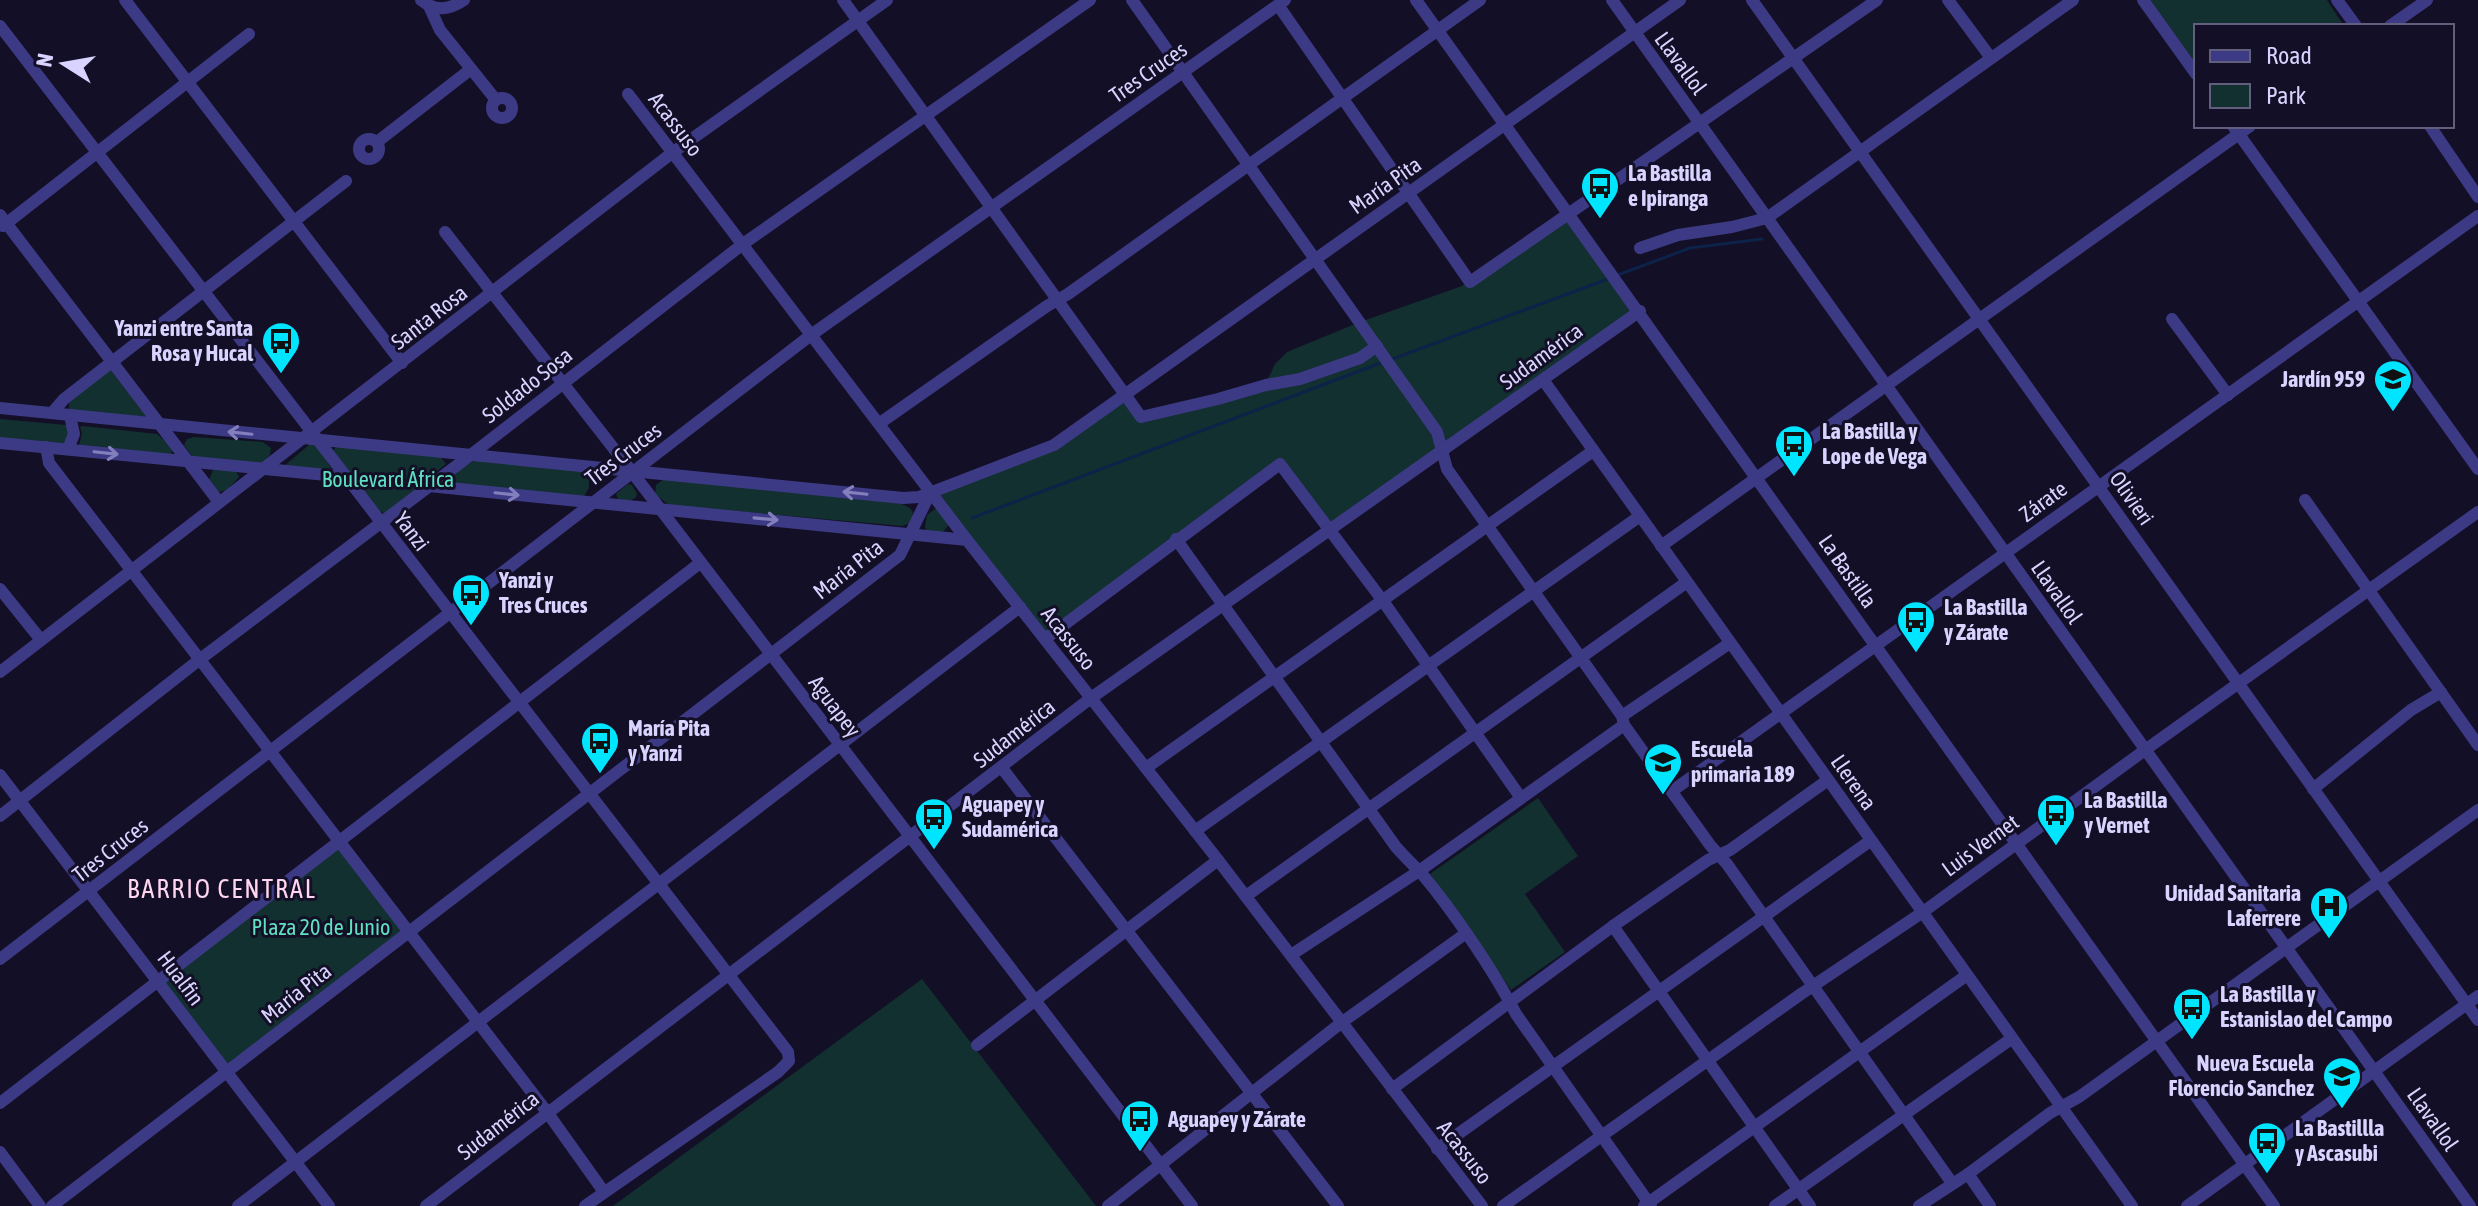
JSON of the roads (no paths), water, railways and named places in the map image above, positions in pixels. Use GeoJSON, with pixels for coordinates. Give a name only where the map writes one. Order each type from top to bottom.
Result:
{"type":"FeatureCollection","features":[{"type":"Feature","properties":{"kind":"street"},"geometry":{"type":"LineString","coordinates":[[125,0],[402,363]]}},
{"type":"Feature","properties":{"kind":"street"},"geometry":{"type":"LineString","coordinates":[[425,3],[446,9],[464,0]]}},
{"type":"Feature","properties":{"kind":"street"},"geometry":{"type":"LineString","coordinates":[[843,0],[1141,417],[1300,379],[1379,350]]}},
{"type":"Feature","properties":{"kind":"street","name":"Santa Rosa"},"geometry":{"type":"LineString","coordinates":[[0,672],[300,439],[314,435],[672,153],[887,0]]}},
{"type":"Feature","properties":{"kind":"street","name":"Soldado Sosa"},"geometry":{"type":"LineString","coordinates":[[0,816],[743,244],[1090,0]]}},
{"type":"Feature","properties":{"kind":"street"},"geometry":{"type":"LineString","coordinates":[[1132,0],[1437,432],[1447,469],[1486,526],[1952,1183]]}},
{"type":"Feature","properties":{"kind":"street","name":"La Bastilla"},"geometry":{"type":"LineString","coordinates":[[1416,0],[2274,1206]]}},
{"type":"Feature","properties":{"kind":"street"},"geometry":{"type":"LineString","coordinates":[[880,423],[1480,0]]}},
{"type":"Feature","properties":{"kind":"street","name":"Llavallol"},"geometry":{"type":"LineString","coordinates":[[1612,0],[2470,1206]]}},
{"type":"Feature","properties":{"kind":"street","name":"María Pita"},"geometry":{"type":"LineString","coordinates":[[52,1206],[900,555],[932,491],[1044,450],[1680,0]]}},
{"type":"Feature","properties":{"kind":"street","name":"Olivieri"},"geometry":{"type":"LineString","coordinates":[[1752,0],[2478,1020]]}},
{"type":"Feature","properties":{"kind":"street"},"geometry":{"type":"LineString","coordinates":[[1281,3],[1470,282],[1877,0]]}},
{"type":"Feature","properties":{"kind":"street"},"geometry":{"type":"LineString","coordinates":[[1948,0],[1991,58]]}},
{"type":"Feature","properties":{"kind":"street"},"geometry":{"type":"LineString","coordinates":[[1640,248],[1678,235],[1767,218],[2073,0]]}},
{"type":"Feature","properties":{"kind":"street"},"geometry":{"type":"LineString","coordinates":[[2143,0],[2194,71]]}},
{"type":"Feature","properties":{"kind":"street"},"geometry":{"type":"LineString","coordinates":[[2337,0],[2355,24]]}},
{"type":"Feature","properties":{"kind":"street"},"geometry":{"type":"LineString","coordinates":[[2393,24],[2427,0]]}},
{"type":"Feature","properties":{"kind":"street"},"geometry":{"type":"LineString","coordinates":[[425,3],[440,30],[496,100]]}},
{"type":"Feature","properties":{"kind":"street","name":"Tres Cruces"},"geometry":{"type":"LineString","coordinates":[[0,959],[811,335],[1281,3]]}},
{"type":"Feature","properties":{"kind":"street","name":"Yanzi"},"geometry":{"type":"LineString","coordinates":[[0,26],[788,1052],[789,1061],[778,1072],[604,1192]]}},
{"type":"Feature","properties":{"kind":"street"},"geometry":{"type":"LineString","coordinates":[[219,502],[114,362],[2,222],[98,154],[249,34]]}},
{"type":"Feature","properties":{"kind":"street"},"geometry":{"type":"LineString","coordinates":[[377,142],[471,69]]}},
{"type":"Feature","properties":{"kind":"street","name":"Acassuso"},"geometry":{"type":"LineString","coordinates":[[628,94],[967,540],[1246,896],[1482,1206]]}},
{"type":"Feature","properties":{"kind":"street"},"geometry":{"type":"LineString","coordinates":[[2431,128],[2478,197]]}},
{"type":"Feature","properties":{"kind":"street"},"geometry":{"type":"LineString","coordinates":[[1661,546],[1981,320],[2236,130],[2478,469]]}},
{"type":"Feature","properties":{"kind":"street"},"geometry":{"type":"LineString","coordinates":[[52,413],[64,399],[346,181]]}},
{"type":"Feature","properties":{"kind":"street","name":"Zárate"},"geometry":{"type":"LineString","coordinates":[[1672,791],[2478,216]]}},
{"type":"Feature","properties":{"kind":"street","name":"Aguapey"},"geometry":{"type":"LineString","coordinates":[[445,232],[1192,1206]]}},
{"type":"Feature","properties":{"kind":"street","name":"Sudamérica"},"geometry":{"type":"LineString","coordinates":[[426,1206],[1091,698],[1640,311]]}},
{"type":"Feature","properties":{"kind":"street"},"geometry":{"type":"LineString","coordinates":[[2172,319],[2228,395]]}},
{"type":"Feature","properties":{"kind":"street","name":"Llerena"},"geometry":{"type":"LineString","coordinates":[[1544,381],[2132,1206]]}},
{"type":"Feature","properties":{"kind":"street"},"geometry":{"type":"LineString","coordinates":[[0,408],[300,439]]}},
{"type":"Feature","properties":{"kind":"street"},"geometry":{"type":"LineString","coordinates":[[68,449],[74,434],[70,416]]}},
{"type":"Feature","properties":{"kind":"street"},"geometry":{"type":"LineString","coordinates":[[314,435],[632,472],[903,498],[919,497],[932,491]]}},
{"type":"Feature","properties":{"kind":"street"},"geometry":{"type":"LineString","coordinates":[[0,443],[347,477]]}},
{"type":"Feature","properties":{"kind":"street"},"geometry":{"type":"LineString","coordinates":[[46,447],[49,463],[547,1112],[604,1192],[585,1206]]}},
{"type":"Feature","properties":{"kind":"street"},"geometry":{"type":"LineString","coordinates":[[1146,768],[1593,451]]}},
{"type":"Feature","properties":{"kind":"street"},"geometry":{"type":"LineString","coordinates":[[1045,639],[1280,464],[1383,601],[1521,798]]}},
{"type":"Feature","properties":{"kind":"street"},"geometry":{"type":"LineString","coordinates":[[429,486],[967,540]]}},
{"type":"Feature","properties":{"kind":"street"},"geometry":{"type":"LineString","coordinates":[[2305,500],[2478,745]]}},
{"type":"Feature","properties":{"kind":"street","name":"Luis Vernet"},"geometry":{"type":"LineString","coordinates":[[1503,1206],[1599,1135],[1923,912],[2478,512]]}},
{"type":"Feature","properties":{"kind":"street"},"geometry":{"type":"LineString","coordinates":[[1195,831],[1640,516]]}},
{"type":"Feature","properties":{"kind":"street"},"geometry":{"type":"LineString","coordinates":[[1176,539],[1396,847],[1419,871],[1465,934],[1648,1205],[1967,975]]}},
{"type":"Feature","properties":{"kind":"street"},"geometry":{"type":"LineString","coordinates":[[0,1103],[700,563]]}},
{"type":"Feature","properties":{"kind":"street"},"geometry":{"type":"LineString","coordinates":[[1246,896],[1687,582]]}},
{"type":"Feature","properties":{"kind":"street"},"geometry":{"type":"LineString","coordinates":[[0,589],[41,640]]}},
{"type":"Feature","properties":{"kind":"street"},"geometry":{"type":"LineString","coordinates":[[238,1206],[1020,607]]}},
{"type":"Feature","properties":{"kind":"street"},"geometry":{"type":"LineString","coordinates":[[1291,955],[1419,871],[1730,643]]}},
{"type":"Feature","properties":{"kind":"street"},"geometry":{"type":"LineString","coordinates":[[2313,789],[2411,710],[2441,692]]}},
{"type":"Feature","properties":{"kind":"street"},"geometry":{"type":"LineString","coordinates":[[1002,768],[1338,1206]]}},
{"type":"Feature","properties":{"kind":"street","name":"Hualfin"},"geometry":{"type":"LineString","coordinates":[[0,775],[329,1206]]}},
{"type":"Feature","properties":{"kind":"street"},"geometry":{"type":"LineString","coordinates":[[1392,1089],[1613,926],[1708,860],[1730,850],[1828,780]]}},
{"type":"Feature","properties":{"kind":"street"},"geometry":{"type":"LineString","coordinates":[[1919,1206],[2050,1113],[2079,1097],[2478,810]]}},
{"type":"Feature","properties":{"kind":"street"},"geometry":{"type":"LineString","coordinates":[[1437,1149],[1870,841]]}},
{"type":"Feature","properties":{"kind":"street"},"geometry":{"type":"LineString","coordinates":[[977,1045],[1218,860]]}},
{"type":"Feature","properties":{"kind":"street"},"geometry":{"type":"LineString","coordinates":[[1613,926],[1810,1206]]}},
{"type":"Feature","properties":{"kind":"street"},"geometry":{"type":"LineString","coordinates":[[1108,1206],[1341,1023],[1465,934]]}},
{"type":"Feature","properties":{"kind":"street"},"geometry":{"type":"LineString","coordinates":[[2187,1206],[2478,996]]}},
{"type":"Feature","properties":{"kind":"street"},"geometry":{"type":"LineString","coordinates":[[1775,1206],[2011,1039]]}},
{"type":"Feature","properties":{"kind":"street"},"geometry":{"type":"LineString","coordinates":[[0,1152],[40,1206]]}},
{"type":"Feature","properties":{"kind":"street"},"geometry":{"type":"LineString","coordinates":[[1968,1174],[1990,1206]]}},
{"type":"Feature","properties":{"kind":"waterway"},"geometry":{"type":"LineString","coordinates":[[1615,276],[1690,248],[1762,239]]}},
{"type":"Feature","properties":{"kind":"waterway"},"geometry":{"type":"LineString","coordinates":[[1390,360],[1608,279]]}},
{"type":"Feature","properties":{"kind":"waterway"},"geometry":{"type":"LineString","coordinates":[[972,518],[1383,362]]}},
{"type":"Feature","properties":{"kind":"place","name":"La Bastilla e Ipiranga"},"geometry":{"type":"Point","coordinates":[1600,220]}},
{"type":"Feature","properties":{"kind":"place","name":"Yanzi entre Santa Rosa y Hucal"},"geometry":{"type":"Point","coordinates":[281,375]}},
{"type":"Feature","properties":{"kind":"place","name":"Jardín 959"},"geometry":{"type":"Point","coordinates":[2393,413]}},
{"type":"Feature","properties":{"kind":"place","name":"La Bastilla y Lope de Vega"},"geometry":{"type":"Point","coordinates":[1794,478]}},
{"type":"Feature","properties":{"kind":"place","name":"Yanzi y Tres Cruces"},"geometry":{"type":"Point","coordinates":[471,627]}},
{"type":"Feature","properties":{"kind":"place","name":"La Bastilla y Zárate"},"geometry":{"type":"Point","coordinates":[1916,654]}},
{"type":"Feature","properties":{"kind":"place","name":"María Pita y Yanzi"},"geometry":{"type":"Point","coordinates":[600,775]}},
{"type":"Feature","properties":{"kind":"place","name":"Escuela primaria 189"},"geometry":{"type":"Point","coordinates":[1663,796]}},
{"type":"Feature","properties":{"kind":"place","name":"La Bastilla y Vernet"},"geometry":{"type":"Point","coordinates":[2056,847]}},
{"type":"Feature","properties":{"kind":"place","name":"Aguapey y Sudamérica"},"geometry":{"type":"Point","coordinates":[934,851]}},
{"type":"Feature","properties":{"kind":"place","name":"Unidad Sanitaria Laferrere"},"geometry":{"type":"Point","coordinates":[2329,940]}},
{"type":"Feature","properties":{"kind":"place","name":"La Bastilla y Estanislao del Campo"},"geometry":{"type":"Point","coordinates":[2192,1041]}},
{"type":"Feature","properties":{"kind":"place","name":"Nueva Escuela Florencio Sanchez"},"geometry":{"type":"Point","coordinates":[2342,1110]}},
{"type":"Feature","properties":{"kind":"place","name":"Aguapey y Zárate"},"geometry":{"type":"Point","coordinates":[1140,1153]}},
{"type":"Feature","properties":{"kind":"place","name":"La Bastillla y Ascasubi"},"geometry":{"type":"Point","coordinates":[2267,1175]}},
{"type":"Feature","properties":{"kind":"district","name":"BARRIO CENTRAL"},"geometry":{"type":"Point","coordinates":[222,889]}},
{"type":"Feature","properties":{"kind":"park label","name":"Boulevard África"},"geometry":{"type":"Point","coordinates":[388,479]}},
{"type":"Feature","properties":{"kind":"park label","name":"Plaza 20 de Junio"},"geometry":{"type":"Point","coordinates":[321,927]}}]}
